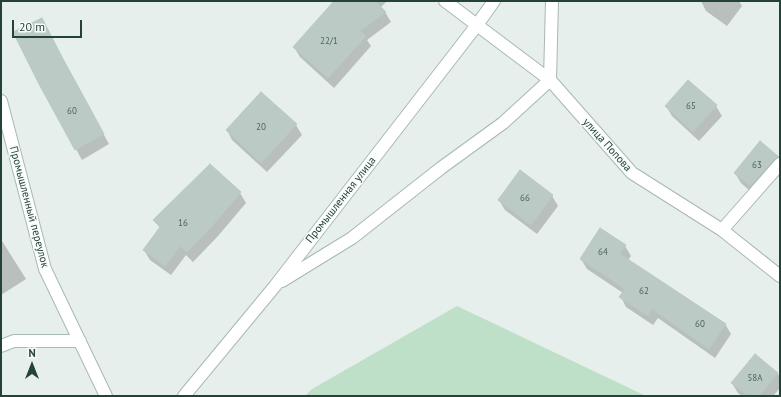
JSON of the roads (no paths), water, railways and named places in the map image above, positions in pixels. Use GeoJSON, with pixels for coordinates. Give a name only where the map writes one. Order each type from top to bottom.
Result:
{"type":"FeatureCollection","features":[{"type":"Feature","properties":{"kind":"street","name":"улица Попова"},"geometry":{"type":"LineString","coordinates":[[444,1],[550,80],[632,173],[722,230],[780,276]]}},
{"type":"Feature","properties":{"kind":"street","name":"Промышленная улица"},"geometry":{"type":"LineString","coordinates":[[184,396],[275,286],[494,1]]}},
{"type":"Feature","properties":{"kind":"street"},"geometry":{"type":"LineString","coordinates":[[275,286],[352,238],[440,168],[503,123],[550,80],[552,1]]}},
{"type":"Feature","properties":{"kind":"street","name":"Промышленный переулок"},"geometry":{"type":"LineString","coordinates":[[1,101],[45,269],[106,396]]}},
{"type":"Feature","properties":{"kind":"street"},"geometry":{"type":"LineString","coordinates":[[722,230],[780,164]]}},
{"type":"Feature","properties":{"kind":"street"},"geometry":{"type":"LineString","coordinates":[[1,346],[14,341],[80,341]]}}]}
